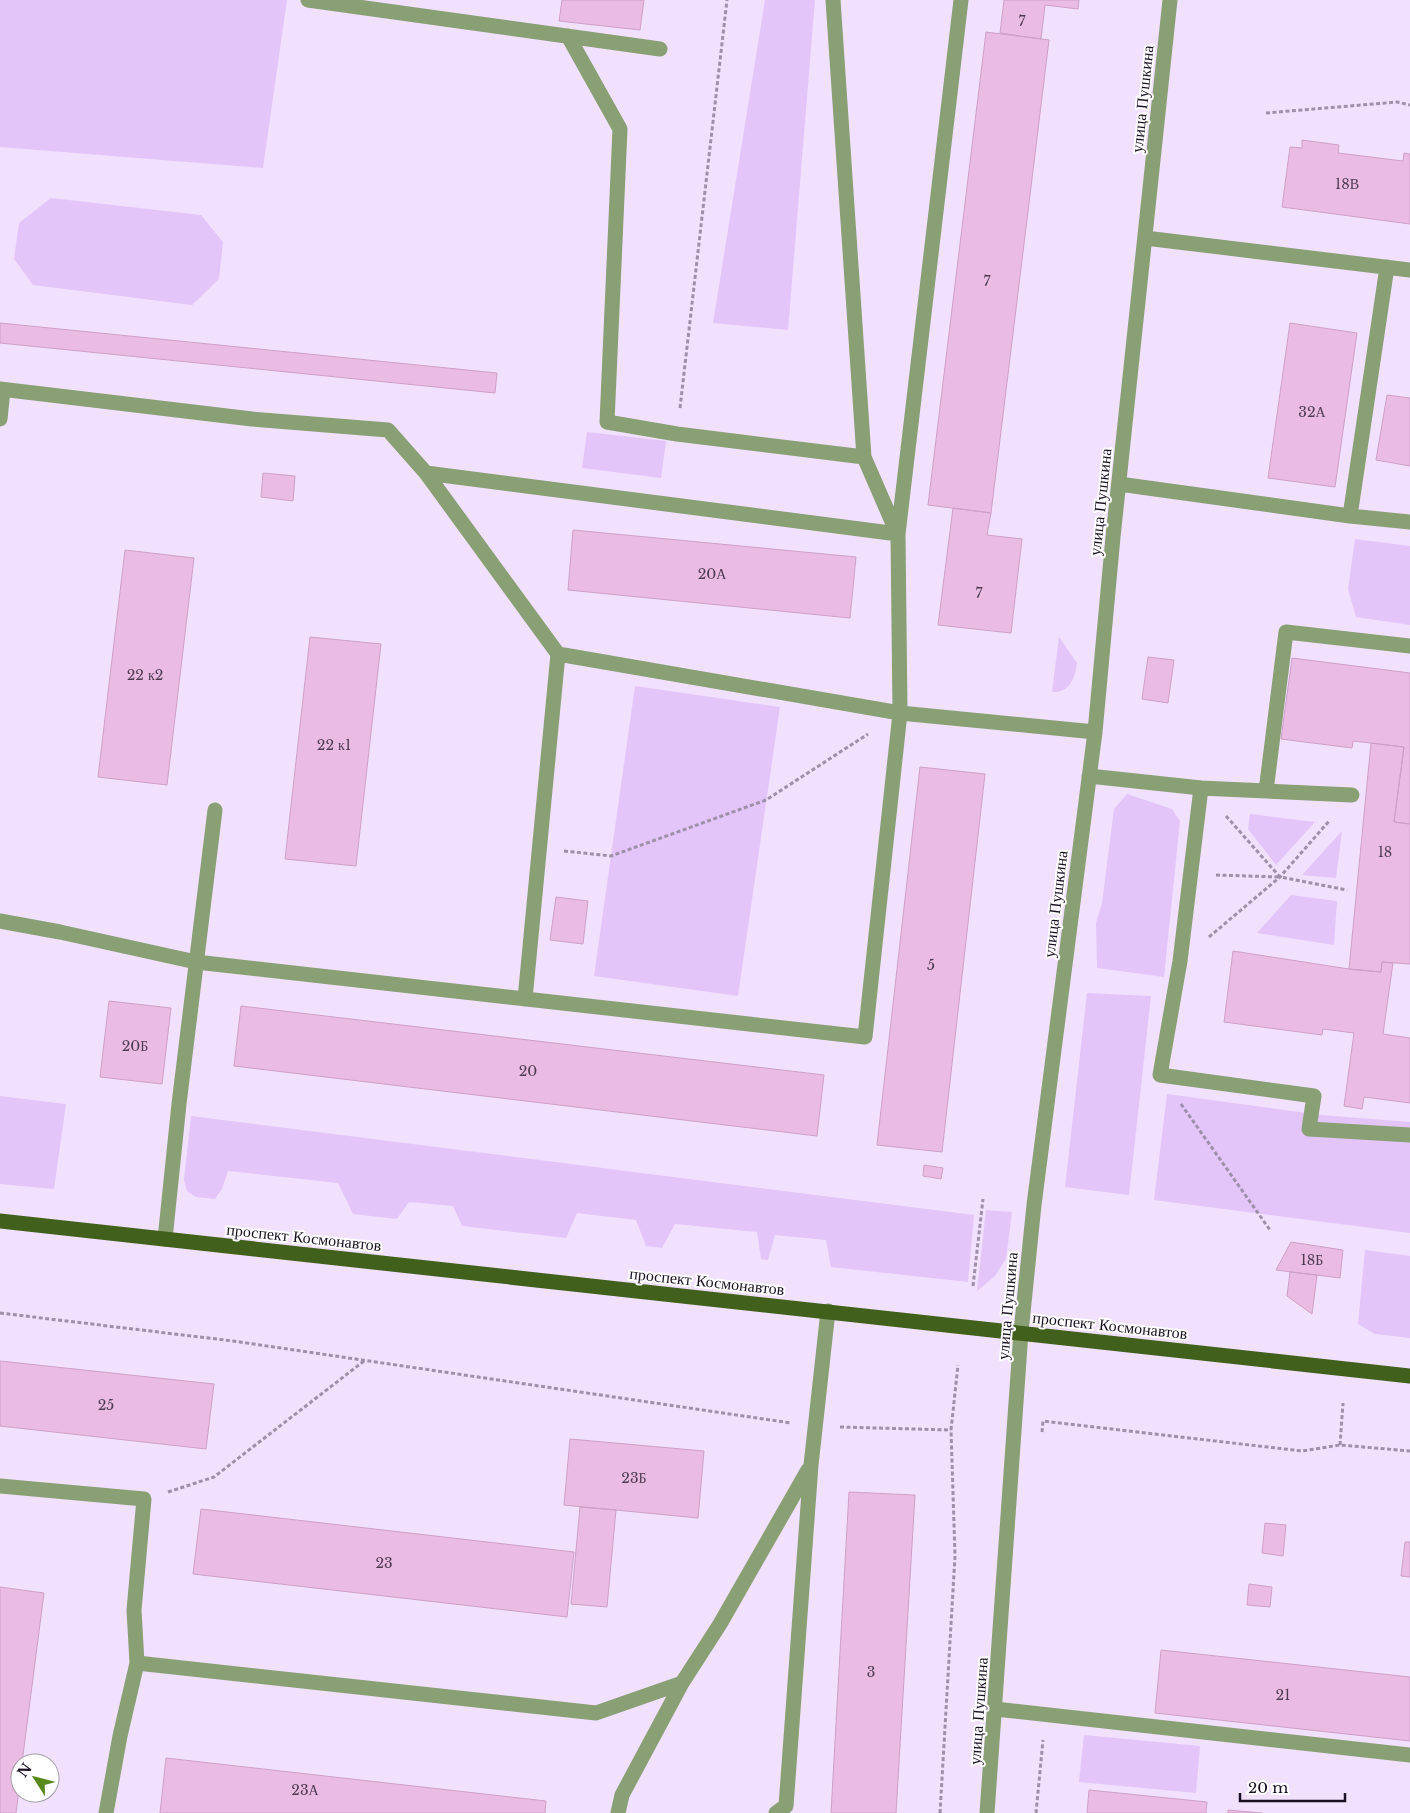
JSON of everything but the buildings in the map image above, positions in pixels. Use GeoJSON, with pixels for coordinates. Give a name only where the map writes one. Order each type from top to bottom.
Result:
{"type":"FeatureCollection","features":[{"type":"Feature","properties":{"kind":"main road","name":"проспект Космонавтов"},"geometry":{"type":"LineString","coordinates":[[0,1221],[1410,1376]]}},
{"type":"Feature","properties":{"kind":"street"},"geometry":{"type":"LineString","coordinates":[[308,0],[660,49]]}},
{"type":"Feature","properties":{"kind":"street"},"geometry":{"type":"LineString","coordinates":[[833,0],[864,457],[898,534]]}},
{"type":"Feature","properties":{"kind":"street"},"geometry":{"type":"LineString","coordinates":[[0,921],[60,932],[196,962],[865,1037],[900,713],[898,534],[961,0]]}},
{"type":"Feature","properties":{"kind":"street","name":"улица Пушкина"},"geometry":{"type":"LineString","coordinates":[[988,1813],[1022,1332],[1034,1205],[1095,732],[1170,0]]}},
{"type":"Feature","properties":{"kind":"street"},"geometry":{"type":"LineString","coordinates":[[568,36],[620,129],[607,422],[677,434],[864,457]]}},
{"type":"Feature","properties":{"kind":"street"},"geometry":{"type":"LineString","coordinates":[[1145,238],[1410,270]]}},
{"type":"Feature","properties":{"kind":"street"},"geometry":{"type":"LineString","coordinates":[[1350,516],[1387,267]]}},
{"type":"Feature","properties":{"kind":"street"},"geometry":{"type":"LineString","coordinates":[[0,419],[2,390],[252,419],[388,430],[426,473],[558,654],[525,999]]}},
{"type":"Feature","properties":{"kind":"street"},"geometry":{"type":"LineString","coordinates":[[426,473],[898,534]]}},
{"type":"Feature","properties":{"kind":"street"},"geometry":{"type":"LineString","coordinates":[[1119,484],[1350,516],[1410,522]]}},
{"type":"Feature","properties":{"kind":"street"},"geometry":{"type":"LineString","coordinates":[[1266,791],[1286,632],[1410,646]]}},
{"type":"Feature","properties":{"kind":"street"},"geometry":{"type":"LineString","coordinates":[[558,654],[900,713],[1095,732]]}},
{"type":"Feature","properties":{"kind":"street"},"geometry":{"type":"LineString","coordinates":[[1089,776],[1200,788],[1352,795]]}},
{"type":"Feature","properties":{"kind":"street"},"geometry":{"type":"LineString","coordinates":[[1200,788],[1180,961],[1160,1075],[1314,1096],[1308,1129],[1410,1135]]}},
{"type":"Feature","properties":{"kind":"street"},"geometry":{"type":"LineString","coordinates":[[165,1239],[215,810]]}},
{"type":"Feature","properties":{"kind":"street"},"geometry":{"type":"LineString","coordinates":[[776,1813],[786,1806],[811,1465],[828,1312]]}},
{"type":"Feature","properties":{"kind":"street"},"geometry":{"type":"LineString","coordinates":[[618,1813],[622,1795],[682,1683],[720,1624],[811,1465]]}},
{"type":"Feature","properties":{"kind":"street"},"geometry":{"type":"LineString","coordinates":[[0,1486],[144,1500],[134,1610],[137,1663],[120,1736],[106,1813]]}},
{"type":"Feature","properties":{"kind":"street"},"geometry":{"type":"LineString","coordinates":[[137,1663],[596,1713],[682,1683]]}},
{"type":"Feature","properties":{"kind":"street"},"geometry":{"type":"LineString","coordinates":[[996,1709],[1410,1756]]}},
{"type":"Feature","properties":{"kind":"path"},"geometry":{"type":"LineString","coordinates":[[677,434],[726,0]]}},
{"type":"Feature","properties":{"kind":"path"},"geometry":{"type":"LineString","coordinates":[[1266,113],[1397,102],[1410,105]]}},
{"type":"Feature","properties":{"kind":"path"},"geometry":{"type":"LineString","coordinates":[[539,848],[611,856],[766,800],[900,713]]}},
{"type":"Feature","properties":{"kind":"path"},"geometry":{"type":"LineString","coordinates":[[1200,788],[1280,877]]}},
{"type":"Feature","properties":{"kind":"path"},"geometry":{"type":"LineString","coordinates":[[1180,961],[1280,877],[1352,795]]}},
{"type":"Feature","properties":{"kind":"path"},"geometry":{"type":"LineString","coordinates":[[1190,875],[1280,877],[1347,890]]}},
{"type":"Feature","properties":{"kind":"path"},"geometry":{"type":"LineString","coordinates":[[1160,1075],[1270,1230]]}},
{"type":"Feature","properties":{"kind":"path"},"geometry":{"type":"LineString","coordinates":[[973,1286],[983,1199]]}},
{"type":"Feature","properties":{"kind":"path"},"geometry":{"type":"LineString","coordinates":[[0,1313],[146,1330],[364,1360],[816,1426],[952,1430]]}},
{"type":"Feature","properties":{"kind":"path"},"geometry":{"type":"LineString","coordinates":[[144,1500],[214,1477],[364,1360]]}},
{"type":"Feature","properties":{"kind":"path"},"geometry":{"type":"LineString","coordinates":[[940,1813],[955,1556],[952,1430],[958,1365]]}},
{"type":"Feature","properties":{"kind":"path"},"geometry":{"type":"LineString","coordinates":[[1340,1446],[1343,1403]]}},
{"type":"Feature","properties":{"kind":"path"},"geometry":{"type":"LineString","coordinates":[[1042,1437],[1043,1421],[1302,1451],[1340,1446],[1410,1451]]}},
{"type":"Feature","properties":{"kind":"path"},"geometry":{"type":"LineString","coordinates":[[1036,1813],[1046,1714]]}},
{"type":"Feature","properties":{"kind":"shaded area"},"geometry":{"type":"Polygon","coordinates":[[[0,0],[287,0],[263,168],[0,147],[0,0]]]}},
{"type":"Feature","properties":{"kind":"shaded area"},"geometry":{"type":"Polygon","coordinates":[[[765,0],[815,0],[788,330],[713,323],[765,0]]]}},
{"type":"Feature","properties":{"kind":"shaded area"},"geometry":{"type":"Polygon","coordinates":[[[51,198],[201,215],[223,242],[219,279],[192,305],[33,285],[14,259],[19,223],[51,198]]]}},
{"type":"Feature","properties":{"kind":"shaded area"},"geometry":{"type":"Polygon","coordinates":[[[587,432],[666,441],[661,478],[582,468],[587,432]]]}},
{"type":"Feature","properties":{"kind":"shaded area"},"geometry":{"type":"Polygon","coordinates":[[[1355,539],[1410,546],[1410,625],[1356,617],[1348,589],[1355,539]]]}},
{"type":"Feature","properties":{"kind":"shaded area"},"geometry":{"type":"Polygon","coordinates":[[[1059,637],[1077,663],[1075,674],[1070,684],[1063,690],[1052,692],[1059,637]]]}},
{"type":"Feature","properties":{"kind":"shaded area"},"geometry":{"type":"Polygon","coordinates":[[[635,686],[780,707],[738,996],[594,976],[635,686]]]}},
{"type":"Feature","properties":{"kind":"shaded area"},"geometry":{"type":"Polygon","coordinates":[[[1127,794],[1172,809],[1180,821],[1164,977],[1097,968],[1096,923],[1102,903],[1114,809],[1127,794]]]}},
{"type":"Feature","properties":{"kind":"shaded area"},"geometry":{"type":"Polygon","coordinates":[[[1250,814],[1315,822],[1276,865],[1248,829],[1250,814]]]}},
{"type":"Feature","properties":{"kind":"shaded area"},"geometry":{"type":"Polygon","coordinates":[[[1342,831],[1336,878],[1302,875],[1342,831]]]}},
{"type":"Feature","properties":{"kind":"shaded area"},"geometry":{"type":"Polygon","coordinates":[[[1291,895],[1337,901],[1334,945],[1257,933],[1291,895]]]}},
{"type":"Feature","properties":{"kind":"shaded area"},"geometry":{"type":"Polygon","coordinates":[[[1087,993],[1151,996],[1129,1195],[1065,1187],[1087,993]]]}},
{"type":"Feature","properties":{"kind":"shaded area"},"geometry":{"type":"Polygon","coordinates":[[[1167,1094],[1321,1115],[1410,1122],[1410,1233],[1154,1200],[1167,1094]]]}},
{"type":"Feature","properties":{"kind":"shaded area"},"geometry":{"type":"Polygon","coordinates":[[[0,1096],[66,1104],[54,1189],[0,1184],[0,1096]]]}},
{"type":"Feature","properties":{"kind":"shaded area"},"geometry":{"type":"Polygon","coordinates":[[[191,1116],[974,1215],[968,1282],[831,1267],[826,1240],[775,1235],[768,1260],[761,1259],[757,1232],[675,1224],[662,1248],[646,1246],[636,1220],[577,1213],[566,1238],[462,1226],[453,1206],[409,1202],[397,1219],[353,1214],[338,1183],[228,1171],[222,1189],[215,1199],[196,1197],[187,1191],[184,1180],[191,1116]]]}},
{"type":"Feature","properties":{"kind":"shaded area"},"geometry":{"type":"Polygon","coordinates":[[[986,1210],[1012,1212],[1006,1259],[995,1276],[977,1291],[986,1210]]]}},
{"type":"Feature","properties":{"kind":"shaded area"},"geometry":{"type":"Polygon","coordinates":[[[1365,1250],[1410,1256],[1410,1338],[1375,1334],[1358,1324],[1365,1250]]]}},
{"type":"Feature","properties":{"kind":"shaded area"},"geometry":{"type":"Polygon","coordinates":[[[1084,1735],[1200,1746],[1196,1793],[1079,1782],[1084,1735]]]}}]}
